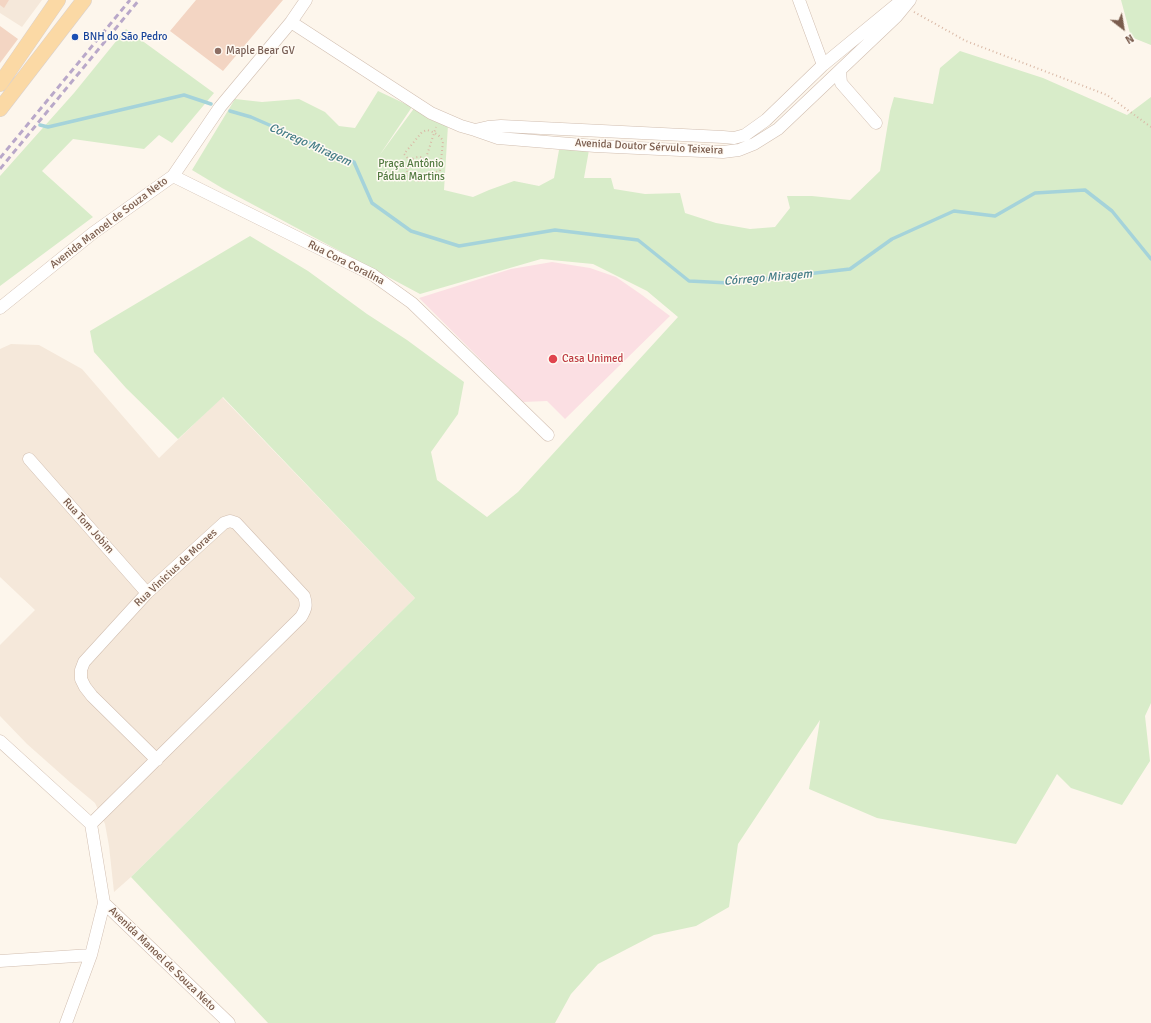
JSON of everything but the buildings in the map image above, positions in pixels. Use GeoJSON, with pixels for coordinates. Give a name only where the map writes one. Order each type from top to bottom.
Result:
{"type":"FeatureCollection","features":[{"type":"Feature","properties":{"kind":"main road"},"geometry":{"type":"LineString","coordinates":[[0,84],[58,0]]}},
{"type":"Feature","properties":{"kind":"main road"},"geometry":{"type":"LineString","coordinates":[[0,109],[84,0]]}},
{"type":"Feature","properties":{"kind":"street","name":"Avenida Manoel de Souza Neto"},"geometry":{"type":"LineString","coordinates":[[0,308],[93,233],[173,176],[220,107],[291,22],[306,0]]}},
{"type":"Feature","properties":{"kind":"street"},"geometry":{"type":"LineString","coordinates":[[799,0],[824,65]]}},
{"type":"Feature","properties":{"kind":"street","name":"Avenida Doutor Sérvulo Teixeira"},"geometry":{"type":"LineString","coordinates":[[291,22],[431,113],[461,126],[498,138],[594,146],[723,152],[739,150],[750,146],[778,130],[837,79],[896,17],[905,2]]}},
{"type":"Feature","properties":{"kind":"street","name":"Avenida Doutor Sérvulo Teixeira"},"geometry":{"type":"LineString","coordinates":[[475,130],[501,126],[734,138],[745,135],[766,120],[824,65],[905,2]]}},
{"type":"Feature","properties":{"kind":"street"},"geometry":{"type":"LineString","coordinates":[[837,79],[876,123]]}},
{"type":"Feature","properties":{"kind":"street"},"geometry":{"type":"LineString","coordinates":[[745,135],[750,146]]}},
{"type":"Feature","properties":{"kind":"street","name":"Rua Cora Coralina"},"geometry":{"type":"LineString","coordinates":[[173,176],[373,275],[391,287],[412,303],[548,435]]}},
{"type":"Feature","properties":{"kind":"street","name":"Rua Tom Jobim"},"geometry":{"type":"LineString","coordinates":[[28,459],[148,593]]}},
{"type":"Feature","properties":{"kind":"street","name":"Rua Vinicius de Moraes"},"geometry":{"type":"LineString","coordinates":[[91,824],[157,760],[301,617],[306,610],[304,596],[236,523],[230,521],[224,523],[148,593],[84,662],[81,670],[81,679],[92,696],[157,760]]}},
{"type":"Feature","properties":{"kind":"street"},"geometry":{"type":"LineString","coordinates":[[0,740],[91,824]]}},
{"type":"Feature","properties":{"kind":"street","name":"Avenida Manoel de Souza Neto"},"geometry":{"type":"LineString","coordinates":[[91,824],[104,903],[229,1023]]}},
{"type":"Feature","properties":{"kind":"street"},"geometry":{"type":"LineString","coordinates":[[66,1023],[91,955],[104,903]]}},
{"type":"Feature","properties":{"kind":"street"},"geometry":{"type":"LineString","coordinates":[[0,961],[91,955]]}},
{"type":"Feature","properties":{"kind":"path"},"geometry":{"type":"LineString","coordinates":[[905,2],[966,42],[1107,95],[1151,127]]}},
{"type":"Feature","properties":{"kind":"path"},"geometry":{"type":"LineString","coordinates":[[426,158],[440,117]]}},
{"type":"Feature","properties":{"kind":"path"},"geometry":{"type":"LineString","coordinates":[[410,161],[404,154],[422,132],[427,130],[434,133],[441,137],[443,141],[440,171],[432,173],[423,181],[415,181],[407,172],[410,161],[418,157],[426,158],[431,164],[432,173]]}},
{"type":"Feature","properties":{"kind":"shaded area"},"geometry":{"type":"Polygon","coordinates":[[[0,0],[42,0],[22,27],[0,13],[0,0]]]}},
{"type":"Feature","properties":{"kind":"shaded area","name":"Casa Unimed"},"geometry":{"type":"Polygon","coordinates":[[[552,262],[590,268],[616,277],[670,316],[565,419],[547,401],[523,402],[419,298],[511,269],[552,262]]]}},
{"type":"Feature","properties":{"kind":"shaded area"},"geometry":{"type":"Polygon","coordinates":[[[11,344],[39,345],[82,369],[159,458],[222,397],[415,598],[114,892],[105,824],[95,803],[27,744],[0,716],[0,645],[35,610],[0,577],[0,349],[11,344]]]}},
{"type":"Feature","properties":{"kind":"green space"},"geometry":{"type":"Polygon","coordinates":[[[1121,0],[1151,0],[1151,45],[1131,37],[1121,0]]]}},
{"type":"Feature","properties":{"kind":"green space"},"geometry":{"type":"Polygon","coordinates":[[[126,29],[214,93],[172,143],[159,135],[144,149],[73,139],[42,171],[93,217],[0,286],[0,176],[74,93],[126,29]]]}},
{"type":"Feature","properties":{"kind":"green space","name":"Praça Antônio Pádua Martins"},"geometry":{"type":"Polygon","coordinates":[[[960,51],[1043,78],[1127,115],[1151,97],[1151,703],[1145,716],[1150,761],[1122,805],[1071,788],[1057,774],[1016,844],[877,818],[809,789],[820,720],[738,844],[729,907],[696,926],[654,935],[598,964],[571,994],[555,1023],[268,1023],[131,877],[415,598],[223,397],[178,439],[126,388],[94,352],[90,331],[250,236],[308,271],[464,382],[458,414],[431,452],[437,480],[487,517],[518,492],[678,317],[647,291],[593,264],[541,259],[420,294],[222,188],[192,170],[235,99],[262,102],[299,99],[325,112],[339,126],[355,128],[378,91],[412,107],[379,156],[415,107],[448,125],[444,190],[473,197],[514,181],[539,186],[554,178],[559,150],[589,150],[584,178],[611,178],[614,189],[645,194],[680,193],[685,213],[716,223],[750,229],[775,227],[790,208],[787,196],[812,196],[850,200],[880,171],[890,111],[894,97],[933,104],[940,68],[960,51]]]}},
{"type":"Feature","properties":{"kind":"waterway","name":"Córrego Miragem"},"geometry":{"type":"LineString","coordinates":[[40,125],[48,127],[184,95],[211,104]]}},
{"type":"Feature","properties":{"kind":"waterway","name":"Córrego Miragem"},"geometry":{"type":"LineString","coordinates":[[230,111],[251,117],[354,162],[372,203],[411,231],[459,246],[555,230],[638,240],[689,281],[729,283],[850,269],[892,239],[954,211],[995,216],[1035,193],[1085,190],[1112,211],[1151,259]]}},
{"type":"Feature","properties":{"kind":"railway"},"geometry":{"type":"LineString","coordinates":[[0,158],[130,0]]}},
{"type":"Feature","properties":{"kind":"railway"},"geometry":{"type":"LineString","coordinates":[[0,169],[139,0]]}},
{"type":"Feature","properties":{"kind":"place","name":"BNH do São Pedro"},"geometry":{"type":"Point","coordinates":[75,37]}},
{"type":"Feature","properties":{"kind":"place","name":"Maple Bear GV"},"geometry":{"type":"Point","coordinates":[218,51]}},
{"type":"Feature","properties":{"kind":"place","name":"Casa Unimed"},"geometry":{"type":"Point","coordinates":[553,359]}}]}
